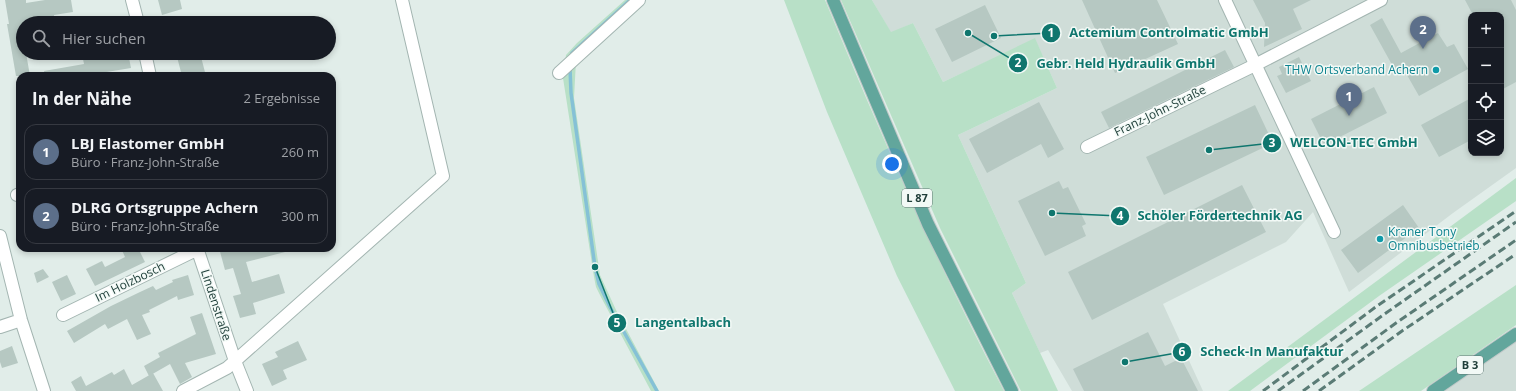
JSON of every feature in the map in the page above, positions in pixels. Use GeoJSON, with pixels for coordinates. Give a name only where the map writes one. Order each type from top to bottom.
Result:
{"type":"FeatureCollection","features":[{"type":"Feature","properties":{"kind":"main road","name":"L 87"},"geometry":{"type":"LineString","coordinates":[[833,0],[928,224],[1012,391]]}},
{"type":"Feature","properties":{"kind":"main road","name":"B 3"},"geometry":{"type":"LineString","coordinates":[[1432,391],[1516,334]]}},
{"type":"Feature","properties":{"kind":"street"},"geometry":{"type":"LineString","coordinates":[[132,0],[136,16]]}},
{"type":"Feature","properties":{"kind":"street","name":"Lindenstraße"},"geometry":{"type":"LineString","coordinates":[[235,361],[443,176],[402,0]]}},
{"type":"Feature","properties":{"kind":"street"},"geometry":{"type":"LineString","coordinates":[[559,73],[639,0]]}},
{"type":"Feature","properties":{"kind":"street"},"geometry":{"type":"LineString","coordinates":[[1225,0],[1334,232]]}},
{"type":"Feature","properties":{"kind":"street","name":"Franz-John-Straße"},"geometry":{"type":"LineString","coordinates":[[1087,147],[1255,65],[1381,0]]}},
{"type":"Feature","properties":{"kind":"street"},"geometry":{"type":"LineString","coordinates":[[147,60],[149,72]]}},
{"type":"Feature","properties":{"kind":"street"},"geometry":{"type":"LineString","coordinates":[[0,236],[20,320],[44,391]]}},
{"type":"Feature","properties":{"kind":"street","name":"Im Holzbosch"},"geometry":{"type":"LineString","coordinates":[[63,315],[192,252]]}},
{"type":"Feature","properties":{"kind":"street","name":"Lindenstraße"},"geometry":{"type":"LineString","coordinates":[[199,252],[235,361],[247,391]]}},
{"type":"Feature","properties":{"kind":"street"},"geometry":{"type":"LineString","coordinates":[[0,327],[20,320]]}},
{"type":"Feature","properties":{"kind":"street"},"geometry":{"type":"LineString","coordinates":[[183,391],[227,368],[235,361]]}},
{"type":"Feature","properties":{"kind":"shaded area"},"geometry":{"type":"Polygon","coordinates":[[[872,0],[1516,0],[1516,168],[1453,213],[1349,292],[1313,212],[1286,242],[1163,304],[1203,391],[1072,391],[1048,350],[1040,353],[1012,293],[1026,283],[958,135],[1057,88],[1035,39],[943,82],[913,23],[891,33],[872,0]]]}},
{"type":"Feature","properties":{"kind":"shaded area"},"geometry":{"type":"Polygon","coordinates":[[[1516,341],[1516,391],[1443,391],[1516,341]]]}},
{"type":"Feature","properties":{"kind":"green space"},"geometry":{"type":"Polygon","coordinates":[[[625,0],[634,0],[565,62],[566,55],[577,43],[625,0]]]}},
{"type":"Feature","properties":{"kind":"green space"},"geometry":{"type":"Polygon","coordinates":[[[784,0],[825,0],[932,247],[1004,391],[955,391],[897,276],[827,112],[784,0]]]}},
{"type":"Feature","properties":{"kind":"green space"},"geometry":{"type":"Polygon","coordinates":[[[841,0],[872,0],[891,32],[913,23],[943,82],[1035,38],[1057,88],[958,135],[1026,283],[1012,293],[1058,391],[1021,391],[940,228],[841,0]]]}},
{"type":"Feature","properties":{"kind":"green space"},"geometry":{"type":"Polygon","coordinates":[[[576,61],[574,98],[600,275],[616,310],[659,391],[651,391],[596,287],[563,78],[565,72],[576,61]]]}},
{"type":"Feature","properties":{"kind":"green space"},"geometry":{"type":"Polygon","coordinates":[[[1516,178],[1516,201],[1379,296],[1250,391],[1228,391],[1516,178]]]}},
{"type":"Feature","properties":{"kind":"green space"},"geometry":{"type":"Polygon","coordinates":[[[1516,285],[1516,325],[1421,391],[1359,391],[1516,285]]]}},
{"type":"Feature","properties":{"kind":"building"},"geometry":{"type":"Polygon","coordinates":[[[5,0],[26,0],[26,3],[45,0],[71,0],[73,12],[54,16],[16,16],[16,60],[27,60],[29,72],[16,72],[16,76],[7,24],[9,24],[5,0]]]}},
{"type":"Feature","properties":{"kind":"building"},"geometry":{"type":"Polygon","coordinates":[[[158,0],[180,0],[182,9],[162,15],[158,0]]]}},
{"type":"Feature","properties":{"kind":"building"},"geometry":{"type":"Polygon","coordinates":[[[1082,0],[1157,0],[1178,44],[1115,73],[1082,0]]]}},
{"type":"Feature","properties":{"kind":"building"},"geometry":{"type":"Polygon","coordinates":[[[1253,0],[1311,0],[1293,9],[1302,29],[1264,47],[1265,23],[1253,0]]]}},
{"type":"Feature","properties":{"kind":"building"},"geometry":{"type":"Polygon","coordinates":[[[1465,0],[1511,0],[1516,10],[1516,82],[1504,88],[1504,12],[1471,12],[1465,0]]]}},
{"type":"Feature","properties":{"kind":"building"},"geometry":{"type":"Polygon","coordinates":[[[985,5],[1001,38],[952,62],[935,29],[985,5]]]}},
{"type":"Feature","properties":{"kind":"building"},"geometry":{"type":"Polygon","coordinates":[[[1382,18],[1401,53],[1438,33],[1447,47],[1454,44],[1468,69],[1419,96],[1403,68],[1396,72],[1370,25],[1382,18]]]}},
{"type":"Feature","properties":{"kind":"building"},"geometry":{"type":"Polygon","coordinates":[[[1225,50],[1234,67],[1109,128],[1101,112],[1225,50]]]}},
{"type":"Feature","properties":{"kind":"building"},"geometry":{"type":"Polygon","coordinates":[[[1299,57],[1311,81],[1286,93],[1277,76],[1282,74],[1279,67],[1299,57]]]}},
{"type":"Feature","properties":{"kind":"building"},"geometry":{"type":"Polygon","coordinates":[[[83,60],[129,60],[131,68],[106,72],[44,71],[84,64],[83,60]]]}},
{"type":"Feature","properties":{"kind":"building"},"geometry":{"type":"Polygon","coordinates":[[[178,60],[202,60],[205,72],[181,72],[178,60]]]}},
{"type":"Feature","properties":{"kind":"building"},"geometry":{"type":"Polygon","coordinates":[[[1374,87],[1387,113],[1324,145],[1311,119],[1374,87]]]}},
{"type":"Feature","properties":{"kind":"building"},"geometry":{"type":"Polygon","coordinates":[[[1468,100],[1468,142],[1439,157],[1421,125],[1468,100]]]}},
{"type":"Feature","properties":{"kind":"building"},"geometry":{"type":"Polygon","coordinates":[[[1039,102],[1064,149],[1048,158],[1041,144],[987,173],[969,139],[1039,102]]]}},
{"type":"Feature","properties":{"kind":"building"},"geometry":{"type":"Polygon","coordinates":[[[1255,105],[1273,143],[1164,195],[1146,157],[1255,105]]]}},
{"type":"Feature","properties":{"kind":"building"},"geometry":{"type":"Polygon","coordinates":[[[1059,181],[1063,189],[1068,187],[1086,224],[1082,226],[1086,236],[1045,256],[1018,201],[1059,181]]]}},
{"type":"Feature","properties":{"kind":"building"},"geometry":{"type":"Polygon","coordinates":[[[1242,185],[1266,232],[1092,320],[1068,272],[1242,185]]]}},
{"type":"Feature","properties":{"kind":"building","name":"Kraner Tony Omnibusbetrieb"},"geometry":{"type":"Polygon","coordinates":[[[1403,205],[1419,228],[1358,273],[1341,250],[1403,205]]]}},
{"type":"Feature","properties":{"kind":"building"},"geometry":{"type":"Polygon","coordinates":[[[123,252],[140,252],[145,262],[95,286],[86,269],[102,261],[105,267],[125,257],[123,252]]]}},
{"type":"Feature","properties":{"kind":"building"},"geometry":{"type":"Polygon","coordinates":[[[220,252],[285,252],[246,262],[252,282],[279,274],[285,293],[253,303],[256,314],[240,318],[233,296],[241,294],[233,268],[225,270],[220,252]]]}},
{"type":"Feature","properties":{"kind":"building"},"geometry":{"type":"Polygon","coordinates":[[[43,269],[49,277],[37,283],[34,273],[43,269]]]}},
{"type":"Feature","properties":{"kind":"building"},"geometry":{"type":"Polygon","coordinates":[[[67,275],[76,294],[61,301],[52,282],[67,275]]]}},
{"type":"Feature","properties":{"kind":"building"},"geometry":{"type":"Polygon","coordinates":[[[188,275],[194,295],[178,300],[177,296],[142,315],[151,334],[137,340],[127,319],[108,329],[105,324],[74,343],[67,331],[111,306],[140,292],[153,286],[156,290],[173,282],[172,280],[188,275]]]}},
{"type":"Feature","properties":{"kind":"building"},"geometry":{"type":"Polygon","coordinates":[[[202,313],[216,354],[185,363],[192,377],[180,384],[170,364],[149,376],[144,366],[160,357],[158,353],[196,334],[190,317],[202,313]]]}},
{"type":"Feature","properties":{"kind":"building"},"geometry":{"type":"Polygon","coordinates":[[[1148,332],[1165,366],[1181,358],[1198,391],[1084,391],[1073,369],[1148,332]]]}},
{"type":"Feature","properties":{"kind":"building"},"geometry":{"type":"Polygon","coordinates":[[[298,341],[307,360],[283,370],[287,379],[272,386],[262,364],[278,357],[275,352],[298,341]]]}},
{"type":"Feature","properties":{"kind":"building"},"geometry":{"type":"Polygon","coordinates":[[[12,346],[18,363],[2,368],[0,362],[0,351],[12,346]]]}},
{"type":"Feature","properties":{"kind":"building"},"geometry":{"type":"Polygon","coordinates":[[[124,369],[132,385],[153,373],[163,391],[76,391],[71,382],[81,376],[86,386],[112,372],[114,375],[124,369]]]}},
{"type":"Feature","properties":{"kind":"waterway"},"geometry":{"type":"LineString","coordinates":[[572,53],[630,0]]}},
{"type":"Feature","properties":{"kind":"waterway"},"geometry":{"type":"LineString","coordinates":[[570,68],[571,93],[595,267],[599,284],[610,307],[657,391]]}},
{"type":"Feature","properties":{"kind":"railway"},"geometry":{"type":"LineString","coordinates":[[1263,391],[1377,306],[1516,211]]}},
{"type":"Feature","properties":{"kind":"railway"},"geometry":{"type":"LineString","coordinates":[[1278,391],[1516,222]]}},
{"type":"Feature","properties":{"kind":"railway"},"geometry":{"type":"LineString","coordinates":[[1303,391],[1396,323],[1516,240]]}},
{"type":"Feature","properties":{"kind":"railway"},"geometry":{"type":"LineString","coordinates":[[1319,391],[1402,331],[1516,254]]}},
{"type":"Feature","properties":{"kind":"place","name":"Gebr. Held Hydraulik GmbH"},"geometry":{"type":"Point","coordinates":[968,33]}},
{"type":"Feature","properties":{"kind":"place","name":"Actemium Controlmatic GmbH"},"geometry":{"type":"Point","coordinates":[994,36]}},
{"type":"Feature","properties":{"kind":"place","name":"DLRG Ortsgruppe Achern"},"geometry":{"type":"Point","coordinates":[1423,49]}},
{"type":"Feature","properties":{"kind":"place","name":"THW Ortsverband Achern"},"geometry":{"type":"Point","coordinates":[1436,70]}},
{"type":"Feature","properties":{"kind":"place","name":"LBJ Elastomer GmbH"},"geometry":{"type":"Point","coordinates":[1349,116]}},
{"type":"Feature","properties":{"kind":"place","name":"WELCON-TEC GmbH"},"geometry":{"type":"Point","coordinates":[1209,150]}},
{"type":"Feature","properties":{"kind":"place","name":"Schöler Fördertechnik AG"},"geometry":{"type":"Point","coordinates":[1052,213]}},
{"type":"Feature","properties":{"kind":"place","name":"Kraner Tony Omnibusbetrieb"},"geometry":{"type":"Point","coordinates":[1380,239]}},
{"type":"Feature","properties":{"kind":"place","name":"Langentalbach"},"geometry":{"type":"Point","coordinates":[595,267]}},
{"type":"Feature","properties":{"kind":"place","name":"Scheck-In Manufaktur"},"geometry":{"type":"Point","coordinates":[1125,362]}}]}
